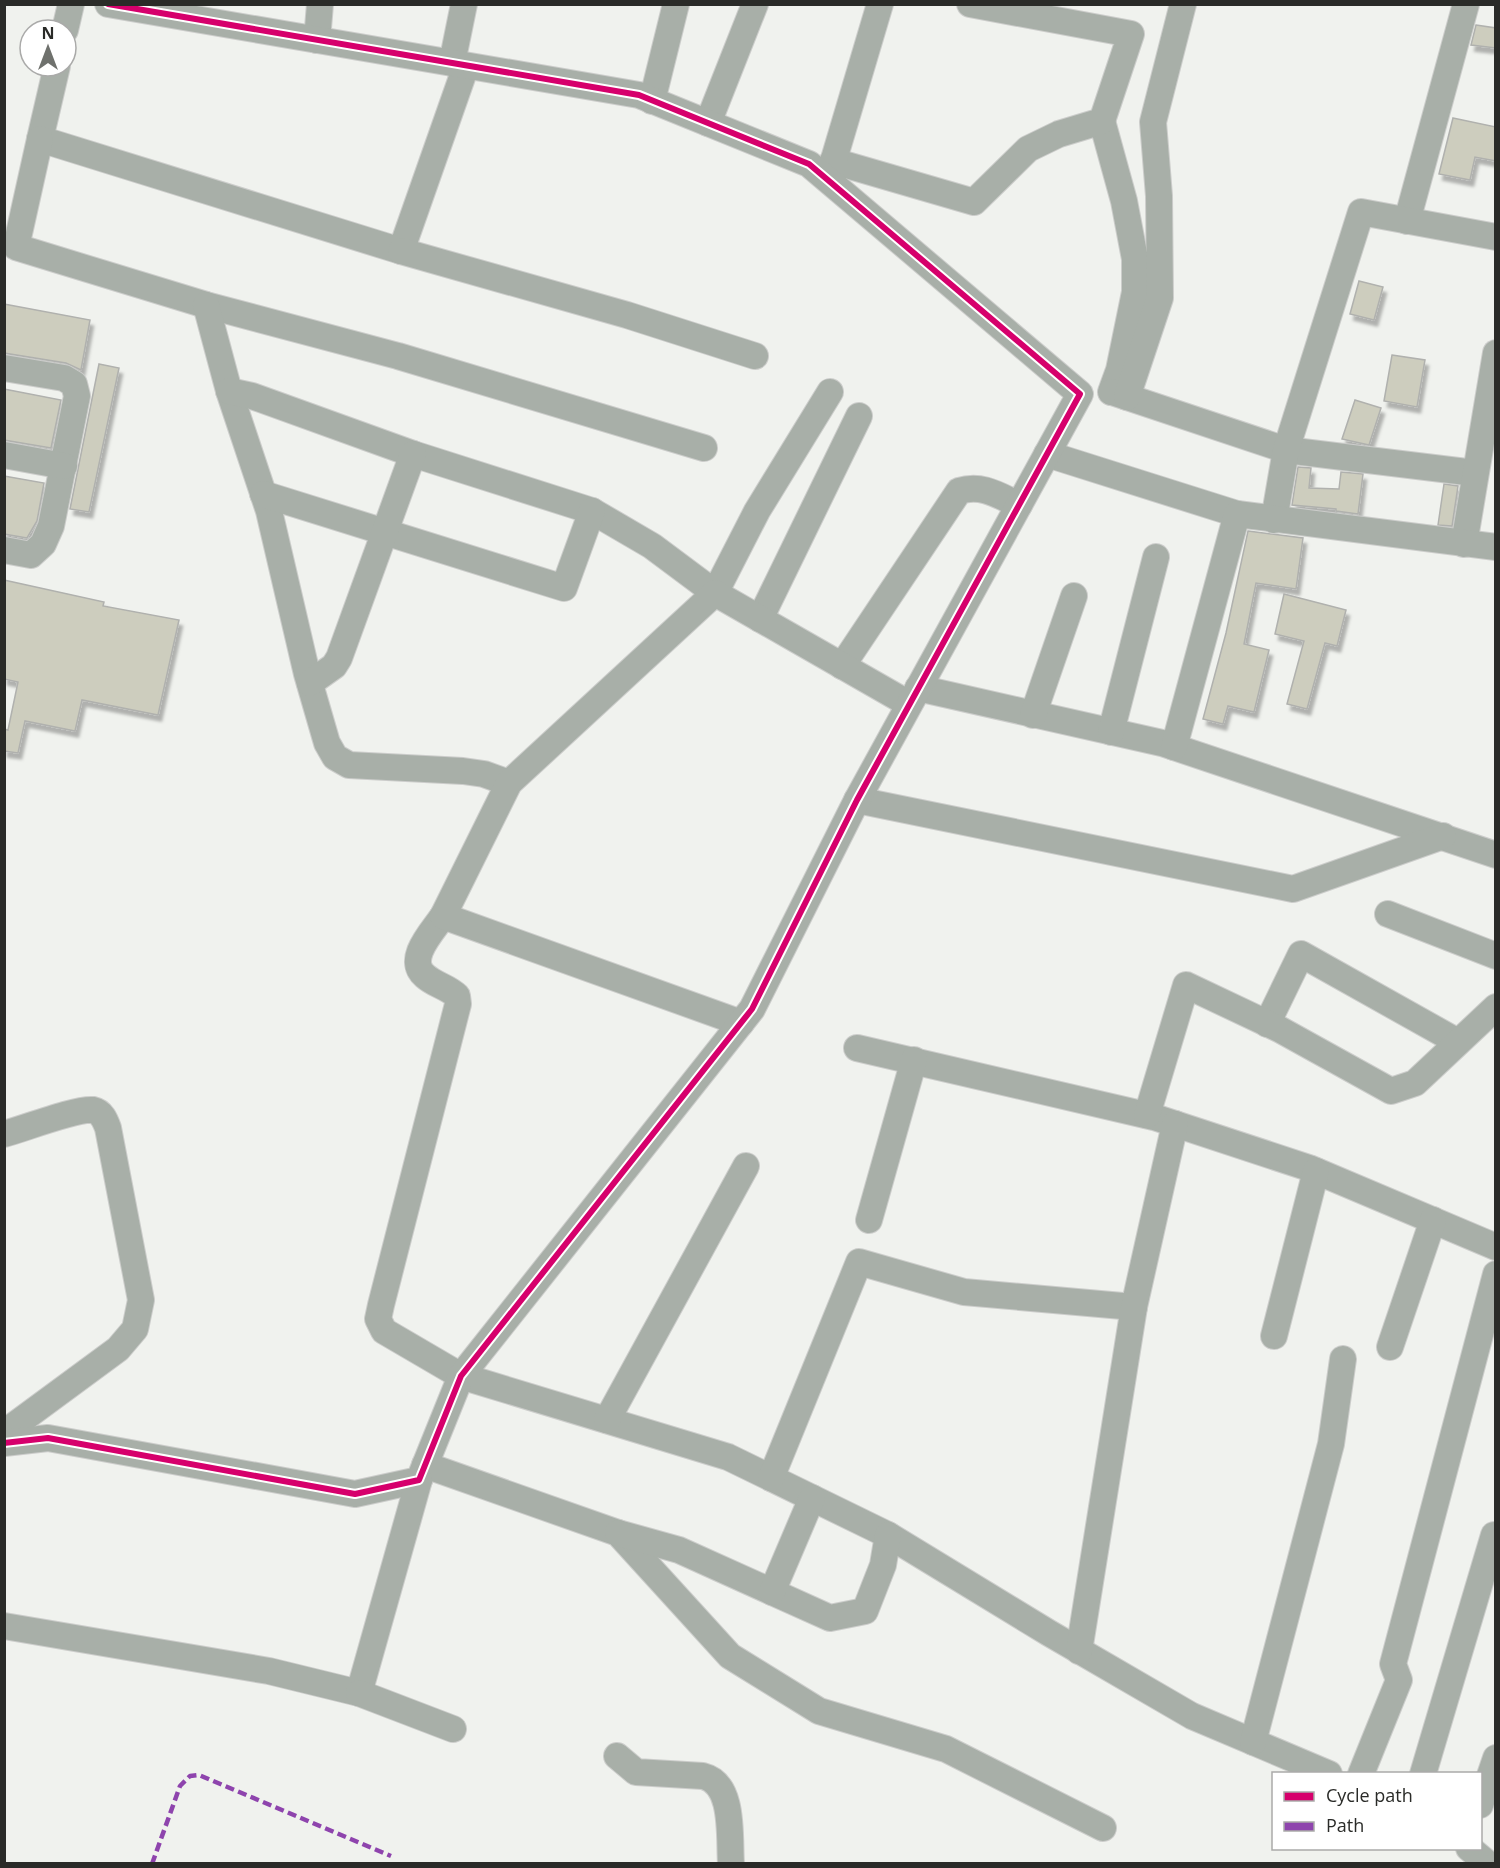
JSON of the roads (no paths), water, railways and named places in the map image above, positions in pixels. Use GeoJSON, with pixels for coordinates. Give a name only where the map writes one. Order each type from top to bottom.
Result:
{"type":"FeatureCollection","features":[{"type":"Feature","properties":{"kind":"street"},"geometry":{"type":"LineString","coordinates":[[108,4],[639,96],[809,164],[974,202],[1028,149],[1059,134],[1102,122]]}},
{"type":"Feature","properties":{"kind":"street"},"geometry":{"type":"LineString","coordinates":[[317,40],[320,4]]}},
{"type":"Feature","properties":{"kind":"street"},"geometry":{"type":"LineString","coordinates":[[400,251],[459,65],[464,4]]}},
{"type":"Feature","properties":{"kind":"street"},"geometry":{"type":"LineString","coordinates":[[652,101],[676,4]]}},
{"type":"Feature","properties":{"kind":"street"},"geometry":{"type":"LineString","coordinates":[[708,123],[755,4]]}},
{"type":"Feature","properties":{"kind":"street"},"geometry":{"type":"LineString","coordinates":[[830,170],[880,4]]}},
{"type":"Feature","properties":{"kind":"street"},"geometry":{"type":"LineString","coordinates":[[970,4],[1131,33],[1102,122],[1124,201],[1135,259],[1135,292],[1119,394]]}},
{"type":"Feature","properties":{"kind":"street"},"geometry":{"type":"LineString","coordinates":[[1119,394],[1160,298],[1159,196],[1153,122],[1183,4]]}},
{"type":"Feature","properties":{"kind":"street"},"geometry":{"type":"LineString","coordinates":[[1407,220],[1467,4]]}},
{"type":"Feature","properties":{"kind":"street"},"geometry":{"type":"LineString","coordinates":[[54,78],[10,246],[206,304],[398,356],[704,448]]}},
{"type":"Feature","properties":{"kind":"street"},"geometry":{"type":"LineString","coordinates":[[40,139],[400,251],[627,315],[755,356]]}},
{"type":"Feature","properties":{"kind":"street"},"geometry":{"type":"LineString","coordinates":[[830,170],[1080,394],[1119,394],[1286,450],[1475,473]]}},
{"type":"Feature","properties":{"kind":"street"},"geometry":{"type":"LineString","coordinates":[[1274,520],[1286,450],[1361,212],[1496,237]]}},
{"type":"Feature","properties":{"kind":"street"},"geometry":{"type":"LineString","coordinates":[[206,304],[229,391],[263,494],[310,684],[327,743],[335,757],[349,765],[463,771],[484,774],[509,783]]}},
{"type":"Feature","properties":{"kind":"street"},"geometry":{"type":"LineString","coordinates":[[1464,544],[1496,353]]}},
{"type":"Feature","properties":{"kind":"street"},"geometry":{"type":"LineString","coordinates":[[4,368],[64,378],[74,384],[77,396],[51,526],[44,544],[31,555],[4,559]]}},
{"type":"Feature","properties":{"kind":"street"},"geometry":{"type":"LineString","coordinates":[[229,391],[252,396],[413,454],[592,511],[652,546],[715,593],[759,619],[842,666],[914,696],[1033,715],[1174,747],[1496,855]]}},
{"type":"Feature","properties":{"kind":"street"},"geometry":{"type":"LineString","coordinates":[[830,392],[757,511],[715,593],[509,783],[443,916],[418,954],[417,965],[424,976],[457,996],[458,1004],[378,1319],[384,1332],[461,1376],[728,1456],[888,1535],[1079,1651],[1192,1716],[1327,1772]]}},
{"type":"Feature","properties":{"kind":"street"},"geometry":{"type":"LineString","coordinates":[[359,1693],[422,1472],[461,1376],[752,1009],[857,800],[1080,394]]}},
{"type":"Feature","properties":{"kind":"street"},"geometry":{"type":"LineString","coordinates":[[759,619],[859,416]]}},
{"type":"Feature","properties":{"kind":"street"},"geometry":{"type":"LineString","coordinates":[[310,684],[334,666],[339,657],[413,454]]}},
{"type":"Feature","properties":{"kind":"street"},"geometry":{"type":"LineString","coordinates":[[1047,454],[1238,514],[1496,547]]}},
{"type":"Feature","properties":{"kind":"street"},"geometry":{"type":"LineString","coordinates":[[4,455],[64,466]]}},
{"type":"Feature","properties":{"kind":"street"},"geometry":{"type":"LineString","coordinates":[[842,666],[959,491],[986,488],[1019,505]]}},
{"type":"Feature","properties":{"kind":"street"},"geometry":{"type":"LineString","coordinates":[[263,494],[385,530],[564,588],[592,511]]}},
{"type":"Feature","properties":{"kind":"street"},"geometry":{"type":"LineString","coordinates":[[1174,747],[1238,514]]}},
{"type":"Feature","properties":{"kind":"street"},"geometry":{"type":"LineString","coordinates":[[4,550],[31,555]]}},
{"type":"Feature","properties":{"kind":"street"},"geometry":{"type":"LineString","coordinates":[[1111,732],[1156,557]]}},
{"type":"Feature","properties":{"kind":"street"},"geometry":{"type":"LineString","coordinates":[[1033,715],[1074,596]]}},
{"type":"Feature","properties":{"kind":"street"},"geometry":{"type":"LineString","coordinates":[[857,800],[1293,889],[1443,836]]}},
{"type":"Feature","properties":{"kind":"street"},"geometry":{"type":"LineString","coordinates":[[1388,914],[1496,956]]}},
{"type":"Feature","properties":{"kind":"street"},"geometry":{"type":"LineString","coordinates":[[443,916],[741,1023]]}},
{"type":"Feature","properties":{"kind":"street"},"geometry":{"type":"LineString","coordinates":[[1268,1024],[1301,954],[1458,1042]]}},
{"type":"Feature","properties":{"kind":"street"},"geometry":{"type":"LineString","coordinates":[[1147,1115],[1186,985],[1268,1024],[1391,1091],[1415,1083],[1496,1007]]}},
{"type":"Feature","properties":{"kind":"street"},"geometry":{"type":"LineString","coordinates":[[857,1048],[1147,1115],[1316,1171],[1496,1247]]}},
{"type":"Feature","properties":{"kind":"street"},"geometry":{"type":"LineString","coordinates":[[869,1220],[914,1060]]}},
{"type":"Feature","properties":{"kind":"street"},"geometry":{"type":"LineString","coordinates":[[4,1134],[80,1112],[94,1110],[103,1116],[108,1128],[141,1300],[135,1329],[118,1349],[4,1433]]}},
{"type":"Feature","properties":{"kind":"street"},"geometry":{"type":"LineString","coordinates":[[1079,1651],[1134,1307],[1175,1124]]}},
{"type":"Feature","properties":{"kind":"street"},"geometry":{"type":"LineString","coordinates":[[607,1420],[746,1166]]}},
{"type":"Feature","properties":{"kind":"street"},"geometry":{"type":"LineString","coordinates":[[1274,1336],[1316,1171]]}},
{"type":"Feature","properties":{"kind":"street"},"geometry":{"type":"LineString","coordinates":[[1390,1347],[1432,1220]]}},
{"type":"Feature","properties":{"kind":"street"},"geometry":{"type":"LineString","coordinates":[[771,1478],[859,1262],[964,1292],[1134,1307]]}},
{"type":"Feature","properties":{"kind":"street"},"geometry":{"type":"LineString","coordinates":[[1361,1772],[1399,1680],[1393,1664],[1496,1274]]}},
{"type":"Feature","properties":{"kind":"street"},"geometry":{"type":"LineString","coordinates":[[1253,1742],[1331,1444],[1343,1359]]}},
{"type":"Feature","properties":{"kind":"street"},"geometry":{"type":"LineString","coordinates":[[4,1443],[48,1438],[355,1494],[422,1472],[679,1550],[830,1618],[865,1611],[883,1565],[888,1535]]}},
{"type":"Feature","properties":{"kind":"street"},"geometry":{"type":"LineString","coordinates":[[772,1592],[812,1498]]}},
{"type":"Feature","properties":{"kind":"street"},"geometry":{"type":"LineString","coordinates":[[618,1533],[730,1656],[819,1711],[946,1749],[1103,1828]]}},
{"type":"Feature","properties":{"kind":"street"},"geometry":{"type":"LineString","coordinates":[[1424,1772],[1495,1534]]}},
{"type":"Feature","properties":{"kind":"street"},"geometry":{"type":"LineString","coordinates":[[4,1626],[269,1671],[359,1693],[453,1729]]}},
{"type":"Feature","properties":{"kind":"street"},"geometry":{"type":"LineString","coordinates":[[617,1756],[636,1772],[703,1776],[719,1785],[727,1809],[731,1863]]}},
{"type":"Feature","properties":{"kind":"street"},"geometry":{"type":"LineString","coordinates":[[1482,1799],[1496,1758]]}},
{"type":"Feature","properties":{"kind":"street"},"geometry":{"type":"LineString","coordinates":[[1472,1850],[1488,1863]]}}]}
